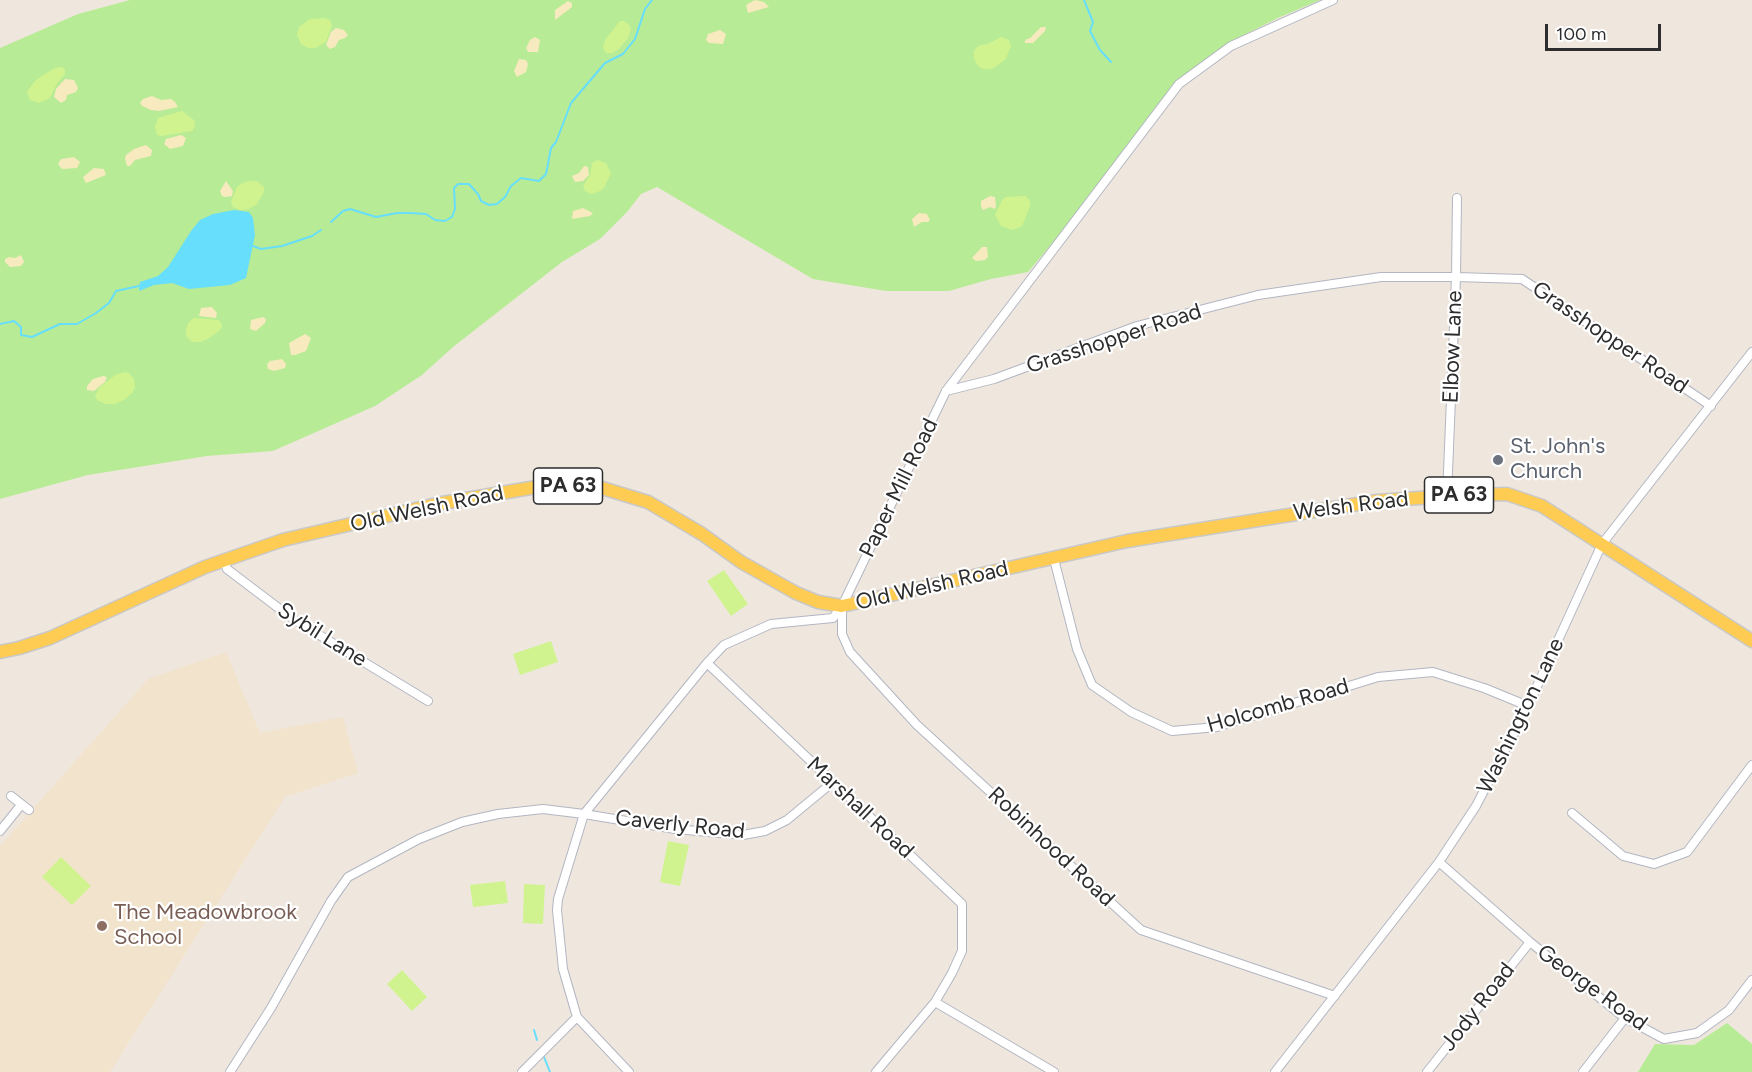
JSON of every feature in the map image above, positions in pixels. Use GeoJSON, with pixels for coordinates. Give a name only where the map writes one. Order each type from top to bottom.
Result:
{"type":"FeatureCollection","features":[{"type":"Feature","properties":{"kind":"main road","name":"Old Welsh Road"},"geometry":{"type":"LineString","coordinates":[[0,652],[50,638],[205,567],[284,540],[437,504],[548,486],[602,488],[648,502],[702,534],[741,562],[796,593],[818,602],[842,606],[1127,541]]}},
{"type":"Feature","properties":{"kind":"main road","name":"Welsh Road"},"geometry":{"type":"LineString","coordinates":[[1127,541],[1365,503],[1447,496],[1508,494],[1542,506],[1752,641]]}},
{"type":"Feature","properties":{"kind":"street","name":"Paper Mill Road"},"geometry":{"type":"LineString","coordinates":[[842,606],[946,391],[1179,84],[1231,46],[1333,0]]}},
{"type":"Feature","properties":{"kind":"street","name":"Elbow Lane"},"geometry":{"type":"LineString","coordinates":[[1447,496],[1457,198]]}},
{"type":"Feature","properties":{"kind":"street","name":"Grasshopper Road"},"geometry":{"type":"LineString","coordinates":[[946,391],[994,378],[1137,326],[1258,295],[1382,277],[1456,277],[1522,279],[1711,406]]}},
{"type":"Feature","properties":{"kind":"street","name":"Washington Lane"},"geometry":{"type":"LineString","coordinates":[[1275,1072],[1439,862],[1476,806],[1528,706],[1602,544],[1752,352]]}},
{"type":"Feature","properties":{"kind":"street","name":"Holcomb Road"},"geometry":{"type":"LineString","coordinates":[[1054,558],[1077,649],[1092,685],[1131,712],[1172,731],[1217,727],[1378,676],[1433,672],[1484,688],[1528,706]]}},
{"type":"Feature","properties":{"kind":"street","name":"Sybil Lane"},"geometry":{"type":"LineString","coordinates":[[224,561],[227,569],[293,619],[428,701]]}},
{"type":"Feature","properties":{"kind":"street"},"geometry":{"type":"LineString","coordinates":[[629,1072],[578,1017],[563,969],[557,910],[584,814],[723,645],[771,624],[833,618],[842,606]]}},
{"type":"Feature","properties":{"kind":"street","name":"Robinhood Road"},"geometry":{"type":"LineString","coordinates":[[842,606],[842,634],[850,652],[917,725],[1141,930],[1335,996]]}},
{"type":"Feature","properties":{"kind":"street","name":"Marshall Road"},"geometry":{"type":"LineString","coordinates":[[707,663],[962,904],[962,951],[952,973],[935,1002],[876,1072]]}},
{"type":"Feature","properties":{"kind":"street"},"geometry":{"type":"LineString","coordinates":[[1572,813],[1623,856],[1654,864],[1687,852],[1752,765]]}},
{"type":"Feature","properties":{"kind":"street","name":"Caverly Road"},"geometry":{"type":"LineString","coordinates":[[584,814],[675,829],[743,835],[765,831],[787,820],[833,782]]}},
{"type":"Feature","properties":{"kind":"street"},"geometry":{"type":"LineString","coordinates":[[11,796],[29,810]]}},
{"type":"Feature","properties":{"kind":"street"},"geometry":{"type":"LineString","coordinates":[[0,831],[21,805]]}},
{"type":"Feature","properties":{"kind":"street"},"geometry":{"type":"LineString","coordinates":[[230,1072],[271,1008],[330,901],[348,877],[419,839],[462,822],[498,814],[543,809],[584,814]]}},
{"type":"Feature","properties":{"kind":"street","name":"George Road"},"geometry":{"type":"LineString","coordinates":[[1439,862],[1530,942],[1625,1018],[1664,1039],[1697,1033],[1729,1010],[1752,980]]}},
{"type":"Feature","properties":{"kind":"street","name":"Jody Road"},"geometry":{"type":"LineString","coordinates":[[1427,1072],[1530,942]]}},
{"type":"Feature","properties":{"kind":"street"},"geometry":{"type":"LineString","coordinates":[[935,1002],[1053,1072]]}},
{"type":"Feature","properties":{"kind":"street"},"geometry":{"type":"LineString","coordinates":[[522,1072],[578,1017]]}},
{"type":"Feature","properties":{"kind":"street"},"geometry":{"type":"LineString","coordinates":[[1583,1072],[1625,1018]]}},
{"type":"Feature","properties":{"kind":"shaded area","name":"The Meadowbrook School"},"geometry":{"type":"Polygon","coordinates":[[[226,652],[260,733],[343,717],[358,773],[285,797],[110,1072],[0,1072],[0,846],[148,679],[226,652]]]}},
{"type":"Feature","properties":{"kind":"green space"},"geometry":{"type":"Polygon","coordinates":[[[130,0],[1320,0],[1228,43],[1175,83],[1077,214],[1028,272],[991,279],[949,291],[886,291],[813,279],[657,187],[641,194],[600,239],[562,262],[453,347],[422,375],[375,406],[273,451],[207,456],[88,475],[0,499],[0,48],[78,14],[130,0]]]}},
{"type":"Feature","properties":{"kind":"green space"},"geometry":{"type":"Polygon","coordinates":[[[310,19],[330,20],[332,26],[326,42],[315,48],[308,48],[301,44],[297,35],[299,27],[310,19]]]}},
{"type":"Feature","properties":{"kind":"green space"},"geometry":{"type":"Polygon","coordinates":[[[620,21],[624,21],[631,29],[628,38],[619,49],[606,53],[603,47],[605,40],[620,21]]]}},
{"type":"Feature","properties":{"kind":"green space"},"geometry":{"type":"Polygon","coordinates":[[[1001,37],[1009,40],[1011,46],[1005,60],[992,69],[983,69],[978,66],[974,59],[974,50],[980,45],[988,44],[1001,37]]]}},
{"type":"Feature","properties":{"kind":"green space"},"geometry":{"type":"Polygon","coordinates":[[[62,67],[65,74],[56,85],[50,98],[39,103],[30,100],[27,92],[34,82],[55,68],[62,67]]]}},
{"type":"Feature","properties":{"kind":"green space"},"geometry":{"type":"Polygon","coordinates":[[[182,111],[194,120],[195,126],[192,131],[157,135],[155,127],[158,118],[182,111]]]}},
{"type":"Feature","properties":{"kind":"green space"},"geometry":{"type":"Polygon","coordinates":[[[597,160],[606,163],[611,173],[604,188],[591,194],[585,191],[583,186],[590,175],[592,163],[597,160]]]}},
{"type":"Feature","properties":{"kind":"green space"},"geometry":{"type":"Polygon","coordinates":[[[250,181],[257,181],[264,187],[264,192],[257,204],[249,209],[240,210],[233,207],[231,202],[237,187],[250,181]]]}},
{"type":"Feature","properties":{"kind":"green space"},"geometry":{"type":"Polygon","coordinates":[[[1026,196],[1030,206],[1022,226],[1013,230],[1001,226],[995,215],[1002,200],[1005,197],[1026,196]]]}},
{"type":"Feature","properties":{"kind":"green space"},"geometry":{"type":"Polygon","coordinates":[[[194,318],[218,320],[222,327],[201,342],[192,342],[186,336],[186,331],[188,323],[194,318]]]}},
{"type":"Feature","properties":{"kind":"green space"},"geometry":{"type":"Polygon","coordinates":[[[125,372],[134,379],[135,388],[132,393],[115,404],[98,401],[95,396],[99,388],[115,375],[125,372]]]}},
{"type":"Feature","properties":{"kind":"green space"},"geometry":{"type":"Polygon","coordinates":[[[724,570],[748,604],[731,616],[707,581],[724,570]]]}},
{"type":"Feature","properties":{"kind":"green space"},"geometry":{"type":"Polygon","coordinates":[[[551,641],[558,662],[520,675],[513,654],[551,641]]]}},
{"type":"Feature","properties":{"kind":"green space"},"geometry":{"type":"Polygon","coordinates":[[[668,841],[689,845],[680,886],[660,882],[668,841]]]}},
{"type":"Feature","properties":{"kind":"green space"},"geometry":{"type":"Polygon","coordinates":[[[61,857],[91,886],[72,905],[42,877],[61,857]]]}},
{"type":"Feature","properties":{"kind":"green space"},"geometry":{"type":"Polygon","coordinates":[[[505,881],[508,903],[473,907],[470,885],[505,881]]]}},
{"type":"Feature","properties":{"kind":"green space"},"geometry":{"type":"Polygon","coordinates":[[[524,884],[545,885],[543,924],[523,923],[524,884]]]}},
{"type":"Feature","properties":{"kind":"green space"},"geometry":{"type":"Polygon","coordinates":[[[402,970],[427,997],[412,1011],[387,984],[402,970]]]}},
{"type":"Feature","properties":{"kind":"green space"},"geometry":{"type":"Polygon","coordinates":[[[1727,1023],[1752,1044],[1752,1072],[1638,1072],[1655,1044],[1694,1045],[1727,1023]]]}},
{"type":"Feature","properties":{"kind":"sand"},"geometry":{"type":"Polygon","coordinates":[[[755,0],[764,2],[769,7],[748,13],[746,5],[755,0]]]}},
{"type":"Feature","properties":{"kind":"sand"},"geometry":{"type":"Polygon","coordinates":[[[568,1],[572,3],[572,7],[555,20],[555,10],[568,1]]]}},
{"type":"Feature","properties":{"kind":"sand"},"geometry":{"type":"Polygon","coordinates":[[[1041,27],[1046,27],[1045,31],[1033,43],[1025,43],[1025,40],[1041,27]]]}},
{"type":"Feature","properties":{"kind":"sand"},"geometry":{"type":"Polygon","coordinates":[[[336,28],[344,30],[348,35],[330,49],[326,45],[331,32],[336,28]]]}},
{"type":"Feature","properties":{"kind":"sand"},"geometry":{"type":"Polygon","coordinates":[[[720,30],[726,34],[723,44],[709,43],[706,40],[708,34],[720,30]]]}},
{"type":"Feature","properties":{"kind":"sand"},"geometry":{"type":"Polygon","coordinates":[[[535,37],[540,40],[538,52],[528,52],[526,48],[530,40],[535,37]]]}},
{"type":"Feature","properties":{"kind":"sand"},"geometry":{"type":"Polygon","coordinates":[[[519,59],[526,60],[528,64],[526,72],[517,77],[514,71],[519,59]]]}},
{"type":"Feature","properties":{"kind":"sand"},"geometry":{"type":"Polygon","coordinates":[[[65,79],[74,80],[78,88],[76,92],[67,95],[66,100],[61,103],[54,97],[56,89],[65,79]]]}},
{"type":"Feature","properties":{"kind":"sand"},"geometry":{"type":"Polygon","coordinates":[[[152,96],[161,100],[171,99],[178,107],[159,111],[142,106],[140,103],[143,99],[152,96]]]}},
{"type":"Feature","properties":{"kind":"sand"},"geometry":{"type":"Polygon","coordinates":[[[181,135],[186,138],[183,146],[170,149],[164,144],[166,139],[181,135]]]}},
{"type":"Feature","properties":{"kind":"sand"},"geometry":{"type":"Polygon","coordinates":[[[146,145],[152,150],[151,156],[135,160],[127,166],[126,155],[146,145]]]}},
{"type":"Feature","properties":{"kind":"sand"},"geometry":{"type":"Polygon","coordinates":[[[74,157],[80,162],[77,168],[62,169],[58,164],[61,159],[74,157]]]}},
{"type":"Feature","properties":{"kind":"sand"},"geometry":{"type":"Polygon","coordinates":[[[584,166],[588,167],[589,175],[583,181],[575,182],[572,176],[579,173],[584,166]]]}},
{"type":"Feature","properties":{"kind":"sand"},"geometry":{"type":"Polygon","coordinates":[[[94,168],[104,169],[106,175],[86,183],[83,177],[94,168]]]}},
{"type":"Feature","properties":{"kind":"sand"},"geometry":{"type":"Polygon","coordinates":[[[226,181],[233,191],[232,196],[222,196],[220,191],[226,181]]]}},
{"type":"Feature","properties":{"kind":"sand"},"geometry":{"type":"Polygon","coordinates":[[[990,196],[995,197],[995,209],[990,207],[983,210],[981,201],[990,196]]]}},
{"type":"Feature","properties":{"kind":"sand"},"geometry":{"type":"Polygon","coordinates":[[[583,208],[593,213],[590,216],[572,219],[573,211],[583,208]]]}},
{"type":"Feature","properties":{"kind":"sand"},"geometry":{"type":"Polygon","coordinates":[[[919,213],[927,214],[930,220],[914,227],[912,219],[919,213]]]}},
{"type":"Feature","properties":{"kind":"sand"},"geometry":{"type":"Polygon","coordinates":[[[982,247],[987,247],[988,257],[985,260],[976,261],[972,258],[982,247]]]}},
{"type":"Feature","properties":{"kind":"sand"},"geometry":{"type":"Polygon","coordinates":[[[21,255],[24,262],[21,266],[10,267],[5,262],[5,259],[9,257],[15,258],[21,255]]]}},
{"type":"Feature","properties":{"kind":"sand"},"geometry":{"type":"Polygon","coordinates":[[[212,307],[217,313],[216,318],[199,316],[201,308],[212,307]]]}},
{"type":"Feature","properties":{"kind":"sand"},"geometry":{"type":"Polygon","coordinates":[[[263,317],[266,319],[265,323],[256,331],[250,329],[251,320],[263,317]]]}},
{"type":"Feature","properties":{"kind":"sand"},"geometry":{"type":"Polygon","coordinates":[[[305,334],[311,338],[306,351],[291,355],[289,343],[305,334]]]}},
{"type":"Feature","properties":{"kind":"sand"},"geometry":{"type":"Polygon","coordinates":[[[282,359],[286,364],[285,368],[274,371],[268,369],[267,364],[270,361],[282,359]]]}},
{"type":"Feature","properties":{"kind":"sand"},"geometry":{"type":"Polygon","coordinates":[[[107,377],[105,382],[94,391],[87,390],[87,386],[93,379],[107,377]]]}},
{"type":"Feature","properties":{"kind":"water"},"geometry":{"type":"Polygon","coordinates":[[[234,210],[249,212],[253,218],[255,235],[246,278],[230,285],[189,289],[172,283],[154,285],[139,291],[140,282],[158,276],[168,267],[200,220],[213,214],[234,210]]]}},
{"type":"Feature","properties":{"kind":"waterway"},"geometry":{"type":"LineString","coordinates":[[331,222],[343,211],[350,209],[376,217],[410,213],[426,214],[435,220],[445,221],[452,217],[455,209],[454,188],[458,184],[469,184],[481,201],[489,205],[497,204],[505,197],[511,186],[521,178],[539,181],[546,174],[551,148],[556,142],[571,103],[605,63],[623,54],[635,39],[645,9],[652,0]]}},
{"type":"Feature","properties":{"kind":"waterway"},"geometry":{"type":"LineString","coordinates":[[1084,0],[1093,22],[1090,31],[1100,50],[1111,62]]}},
{"type":"Feature","properties":{"kind":"waterway"},"geometry":{"type":"LineString","coordinates":[[253,246],[261,249],[282,246],[312,236],[321,230]]}},
{"type":"Feature","properties":{"kind":"waterway"},"geometry":{"type":"LineString","coordinates":[[0,324],[14,321],[21,327],[21,335],[32,337],[60,324],[77,324],[109,303],[116,291],[139,286]]}},
{"type":"Feature","properties":{"kind":"waterway"},"geometry":{"type":"LineString","coordinates":[[534,1030],[537,1040]]}},
{"type":"Feature","properties":{"kind":"waterway"},"geometry":{"type":"LineString","coordinates":[[544,1057],[550,1072]]}},
{"type":"Feature","properties":{"kind":"place","name":"St. John's Church"},"geometry":{"type":"Point","coordinates":[1498,460]}},
{"type":"Feature","properties":{"kind":"place","name":"The Meadowbrook School"},"geometry":{"type":"Point","coordinates":[102,926]}}]}
